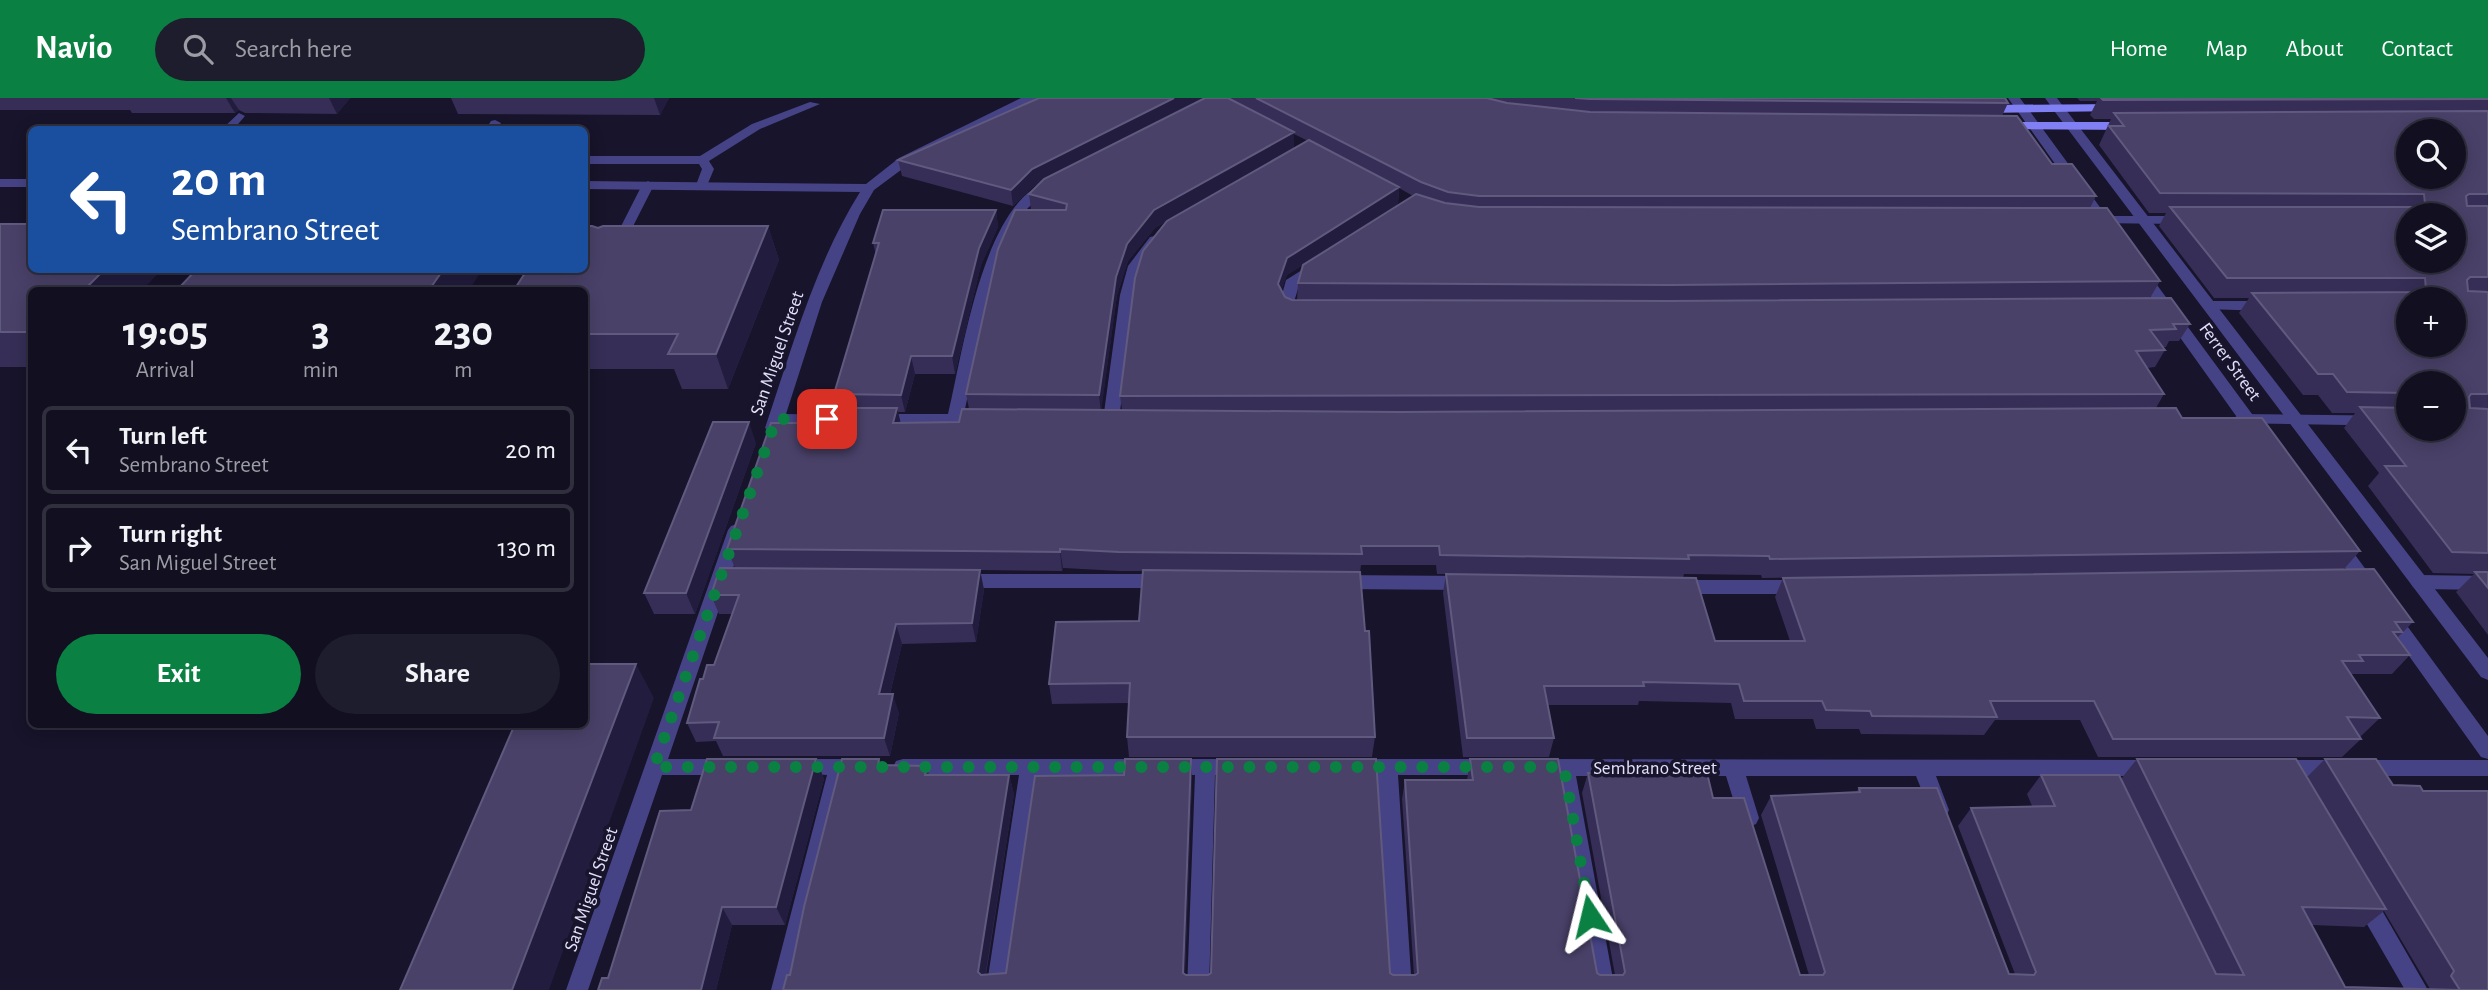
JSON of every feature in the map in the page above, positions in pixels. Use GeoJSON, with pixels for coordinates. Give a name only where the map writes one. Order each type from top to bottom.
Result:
{"type":"FeatureCollection","features":[{"type":"Feature","properties":{"kind":"main road"},"geometry":{"type":"LineString","coordinates":[[1966,109],[2018,103],[2131,108]]}},
{"type":"Feature","properties":{"kind":"main road"},"geometry":{"type":"LineString","coordinates":[[1992,126],[2146,126]]}},
{"type":"Feature","properties":{"kind":"street","name":"San Miguel Street"},"geometry":{"type":"LineString","coordinates":[[767,443],[815,302],[853,214],[869,188],[904,161],[1031,98]]}},
{"type":"Feature","properties":{"kind":"street"},"geometry":{"type":"LineString","coordinates":[[2018,103],[2119,242]]}},
{"type":"Feature","properties":{"kind":"street","name":"Ferrer Street"},"geometry":{"type":"LineString","coordinates":[[2055,103],[2488,672]]}},
{"type":"Feature","properties":{"kind":"street"},"geometry":{"type":"LineString","coordinates":[[955,420],[991,266],[1011,220],[1040,191],[1060,179]]}},
{"type":"Feature","properties":{"kind":"street"},"geometry":{"type":"LineString","coordinates":[[0,183],[28,183]]}},
{"type":"Feature","properties":{"kind":"street"},"geometry":{"type":"LineString","coordinates":[[588,185],[869,188]]}},
{"type":"Feature","properties":{"kind":"street"},"geometry":{"type":"LineString","coordinates":[[2076,220],[2200,220]]}},
{"type":"Feature","properties":{"kind":"street"},"geometry":{"type":"LineString","coordinates":[[1111,420],[1127,295],[1135,266],[1161,233],[1172,227]]}},
{"type":"Feature","properties":{"kind":"street"},"geometry":{"type":"LineString","coordinates":[[1324,312],[1292,310],[1287,302],[1293,280],[1328,258]]}},
{"type":"Feature","properties":{"kind":"street","name":"Ferrer Street"},"geometry":{"type":"LineString","coordinates":[[2134,264],[2159,308],[2270,451]]}},
{"type":"Feature","properties":{"kind":"street"},"geometry":{"type":"LineString","coordinates":[[2211,306],[2287,306]]}},
{"type":"Feature","properties":{"kind":"street"},"geometry":{"type":"LineString","coordinates":[[776,419],[1007,420]]}},
{"type":"Feature","properties":{"kind":"street"},"geometry":{"type":"LineString","coordinates":[[2220,420],[2396,421]]}},
{"type":"Feature","properties":{"kind":"street","name":"San Miguel Street"},"geometry":{"type":"LineString","coordinates":[[577,990],[654,767],[727,579],[741,517]]}},
{"type":"Feature","properties":{"kind":"street"},"geometry":{"type":"LineString","coordinates":[[2325,526],[2488,751]]}},
{"type":"Feature","properties":{"kind":"street"},"geometry":{"type":"LineString","coordinates":[[2336,579],[2363,579]]}},
{"type":"Feature","properties":{"kind":"street"},"geometry":{"type":"LineString","coordinates":[[946,581],[1189,582]]}},
{"type":"Feature","properties":{"kind":"street"},"geometry":{"type":"LineString","coordinates":[[1325,582],[1489,583]]}},
{"type":"Feature","properties":{"kind":"street"},"geometry":{"type":"LineString","coordinates":[[2419,582],[2488,583]]}},
{"type":"Feature","properties":{"kind":"street"},"geometry":{"type":"LineString","coordinates":[[1661,587],[1824,587]]}},
{"type":"Feature","properties":{"kind":"street"},"geometry":{"type":"LineString","coordinates":[[654,767],[747,767]]}},
{"type":"Feature","properties":{"kind":"street"},"geometry":{"type":"LineString","coordinates":[[773,767],[1261,767]]}},
{"type":"Feature","properties":{"kind":"street"},"geometry":{"type":"LineString","coordinates":[[782,990],[839,767]]}},
{"type":"Feature","properties":{"kind":"street"},"geometry":{"type":"LineString","coordinates":[[997,990],[1030,767]]}},
{"type":"Feature","properties":{"kind":"street"},"geometry":{"type":"LineString","coordinates":[[1198,990],[1205,767]]}},
{"type":"Feature","properties":{"kind":"street","name":"Sembrano Street"},"geometry":{"type":"LineString","coordinates":[[1331,767],[2168,768]]}},
{"type":"Feature","properties":{"kind":"street"},"geometry":{"type":"LineString","coordinates":[[1387,767],[1401,990]]}},
{"type":"Feature","properties":{"kind":"street"},"geometry":{"type":"LineString","coordinates":[[1564,767],[1604,990]]}},
{"type":"Feature","properties":{"kind":"street"},"geometry":{"type":"LineString","coordinates":[[1734,768],[1753,833]]}},
{"type":"Feature","properties":{"kind":"street"},"geometry":{"type":"LineString","coordinates":[[1923,768],[1947,833]]}},
{"type":"Feature","properties":{"kind":"street"},"geometry":{"type":"LineString","coordinates":[[2103,768],[2115,792]]}},
{"type":"Feature","properties":{"kind":"street"},"geometry":{"type":"LineString","coordinates":[[2259,768],[2488,768]]}},
{"type":"Feature","properties":{"kind":"street"},"geometry":{"type":"LineString","coordinates":[[2285,768],[2299,791]]}},
{"type":"Feature","properties":{"kind":"street"},"geometry":{"type":"LineString","coordinates":[[2354,885],[2417,990]]}},
{"type":"Feature","properties":{"kind":"lane"},"geometry":{"type":"LineString","coordinates":[[588,160],[703,160],[760,123],[814,104]]}},
{"type":"Feature","properties":{"kind":"lane"},"geometry":{"type":"LineString","coordinates":[[230,126],[239,116]]}},
{"type":"Feature","properties":{"kind":"lane"},"geometry":{"type":"LineString","coordinates":[[702,185],[708,169],[703,160]]}},
{"type":"Feature","properties":{"kind":"lane"},"geometry":{"type":"LineString","coordinates":[[612,256],[648,185]]}},
{"type":"Feature","properties":{"kind":"building"},"geometry":{"type":"Polygon","coordinates":[[[1039,98],[1174,98],[1032,169],[1011,190],[898,160],[1039,98]]]}},
{"type":"Feature","properties":{"kind":"building"},"geometry":{"type":"Polygon","coordinates":[[[1205,98],[1228,98],[1294,132],[1154,210],[1127,244],[1116,277],[1099,395],[966,394],[998,249],[1015,210],[1066,210],[1067,204],[1029,194],[1044,179],[1205,98]]]}},
{"type":"Feature","properties":{"kind":"building"},"geometry":{"type":"Polygon","coordinates":[[[1256,98],[1487,98],[1507,103],[1590,112],[2017,116],[2052,164],[2072,164],[2096,196],[1479,196],[1448,192],[1421,182],[1256,98]]]}},
{"type":"Feature","properties":{"kind":"building"},"geometry":{"type":"Polygon","coordinates":[[[1575,98],[2005,98],[2008,103],[1590,99],[1575,98]]]}},
{"type":"Feature","properties":{"kind":"building"},"geometry":{"type":"Polygon","coordinates":[[[2101,98],[2488,98],[2488,99],[2103,100],[2101,98]]]}},
{"type":"Feature","properties":{"kind":"building"},"geometry":{"type":"Polygon","coordinates":[[[2488,111],[2488,194],[2466,196],[2467,206],[2488,206],[2488,277],[2470,277],[2467,280],[2468,291],[2488,292],[2488,394],[2471,394],[2469,397],[2470,408],[2488,409],[2488,553],[2452,552],[2385,466],[2406,466],[2360,407],[2396,408],[2396,441],[2466,441],[2466,371],[2396,371],[2396,393],[2347,392],[2333,374],[2318,374],[2252,293],[2396,292],[2396,357],[2466,357],[2466,287],[2426,287],[2425,278],[2227,278],[2170,207],[2396,207],[2396,273],[2466,273],[2466,203],[2425,203],[2424,194],[2160,193],[2109,126],[2124,126],[2114,113],[2488,111]]]}},
{"type":"Feature","properties":{"kind":"building"},"geometry":{"type":"Polygon","coordinates":[[[1309,140],[1399,187],[1287,258],[1278,284],[1285,297],[1292,300],[2171,298],[2190,324],[2173,324],[2176,329],[2150,330],[2165,350],[2136,351],[2164,394],[1120,396],[1135,278],[1143,251],[1167,221],[1309,140]]]}},
{"type":"Feature","properties":{"kind":"building"},"geometry":{"type":"Polygon","coordinates":[[[1416,194],[1445,203],[1479,207],[2107,208],[2160,281],[1670,285],[1298,283],[1303,265],[1416,194]]]}},
{"type":"Feature","properties":{"kind":"building"},"geometry":{"type":"Polygon","coordinates":[[[883,210],[996,210],[979,248],[952,356],[911,356],[901,395],[834,394],[879,243],[873,243],[883,210]]]}},
{"type":"Feature","properties":{"kind":"building"},"geometry":{"type":"Polygon","coordinates":[[[0,224],[28,224],[28,273],[101,273],[87,287],[28,287],[28,332],[0,332],[0,224]]]}},
{"type":"Feature","properties":{"kind":"building"},"geometry":{"type":"Polygon","coordinates":[[[588,226],[768,226],[716,354],[668,354],[678,334],[588,334],[588,287],[516,287],[525,273],[588,273],[588,226]]]}},
{"type":"Feature","properties":{"kind":"building"},"geometry":{"type":"Polygon","coordinates":[[[193,273],[441,273],[431,287],[180,287],[193,273]]]}},
{"type":"Feature","properties":{"kind":"building"},"geometry":{"type":"Polygon","coordinates":[[[828,408],[897,408],[893,423],[959,422],[962,409],[1398,412],[2176,408],[2182,418],[2262,418],[2360,551],[1770,559],[1769,556],[1688,555],[1689,559],[1440,555],[1439,546],[1361,546],[1362,554],[1060,549],[1060,552],[727,549],[771,423],[824,423],[828,408]]]}},
{"type":"Feature","properties":{"kind":"building"},"geometry":{"type":"Polygon","coordinates":[[[713,422],[749,422],[686,593],[644,593],[713,422]]]}},
{"type":"Feature","properties":{"kind":"building"},"geometry":{"type":"Polygon","coordinates":[[[720,568],[980,570],[972,623],[896,624],[879,694],[893,694],[884,738],[714,738],[719,722],[687,723],[700,679],[703,679],[707,665],[714,665],[739,595],[711,595],[720,568]]]}},
{"type":"Feature","properties":{"kind":"building"},"geometry":{"type":"Polygon","coordinates":[[[2374,569],[2413,622],[2395,622],[2402,632],[2393,632],[2410,655],[2359,655],[2363,661],[2342,661],[2380,718],[2347,717],[2361,739],[2113,739],[2094,701],[1990,701],[1997,717],[1872,716],[1870,711],[1826,710],[1822,701],[1744,701],[1739,684],[1643,682],[1644,686],[1544,686],[1554,738],[1467,738],[1446,574],[1696,578],[1715,641],[1805,641],[1783,578],[2374,569]]]}},
{"type":"Feature","properties":{"kind":"building"},"geometry":{"type":"Polygon","coordinates":[[[1143,570],[1360,572],[1365,631],[1369,631],[1375,737],[1127,737],[1130,683],[1049,684],[1056,622],[1139,621],[1143,570]]]}},
{"type":"Feature","properties":{"kind":"building"},"geometry":{"type":"Polygon","coordinates":[[[2475,572],[2488,572],[2488,588],[2475,572]]]}},
{"type":"Feature","properties":{"kind":"building"},"geometry":{"type":"Polygon","coordinates":[[[588,664],[636,664],[512,990],[400,990],[513,728],[588,728],[588,664]]]}},
{"type":"Feature","properties":{"kind":"building"},"geometry":{"type":"Polygon","coordinates":[[[707,759],[816,759],[776,907],[722,907],[701,990],[598,990],[602,978],[608,978],[660,811],[691,810],[707,759]]]}},
{"type":"Feature","properties":{"kind":"building"},"geometry":{"type":"Polygon","coordinates":[[[842,759],[879,759],[878,765],[927,766],[925,775],[1009,775],[978,972],[981,975],[1006,973],[1035,776],[1124,775],[1125,759],[1191,759],[1183,973],[1208,975],[1211,973],[1217,759],[1376,759],[1390,973],[1415,975],[1418,973],[1405,780],[1473,780],[1470,759],[1558,759],[1597,973],[1600,975],[1623,975],[1625,972],[1588,773],[1707,773],[1713,798],[1744,798],[1800,975],[1823,975],[1825,972],[1771,796],[1860,792],[1859,788],[1937,788],[2009,974],[2034,975],[2036,972],[1971,808],[2055,806],[2041,775],[2119,775],[2216,974],[2244,975],[2137,759],[2296,759],[2386,909],[2302,907],[2345,987],[2460,990],[783,990],[787,975],[790,975],[804,907],[842,759]]]}},
{"type":"Feature","properties":{"kind":"building"},"geometry":{"type":"Polygon","coordinates":[[[2325,759],[2376,759],[2393,785],[2420,786],[2423,791],[2488,791],[2488,990],[2460,990],[2451,976],[2454,971],[2325,759]]]}},
{"type":"Feature","properties":{"kind":"route"},"geometry":{"type":"LineString","coordinates":[[827,419],[776,419],[654,767],[1564,767],[1590,916]]}}]}
